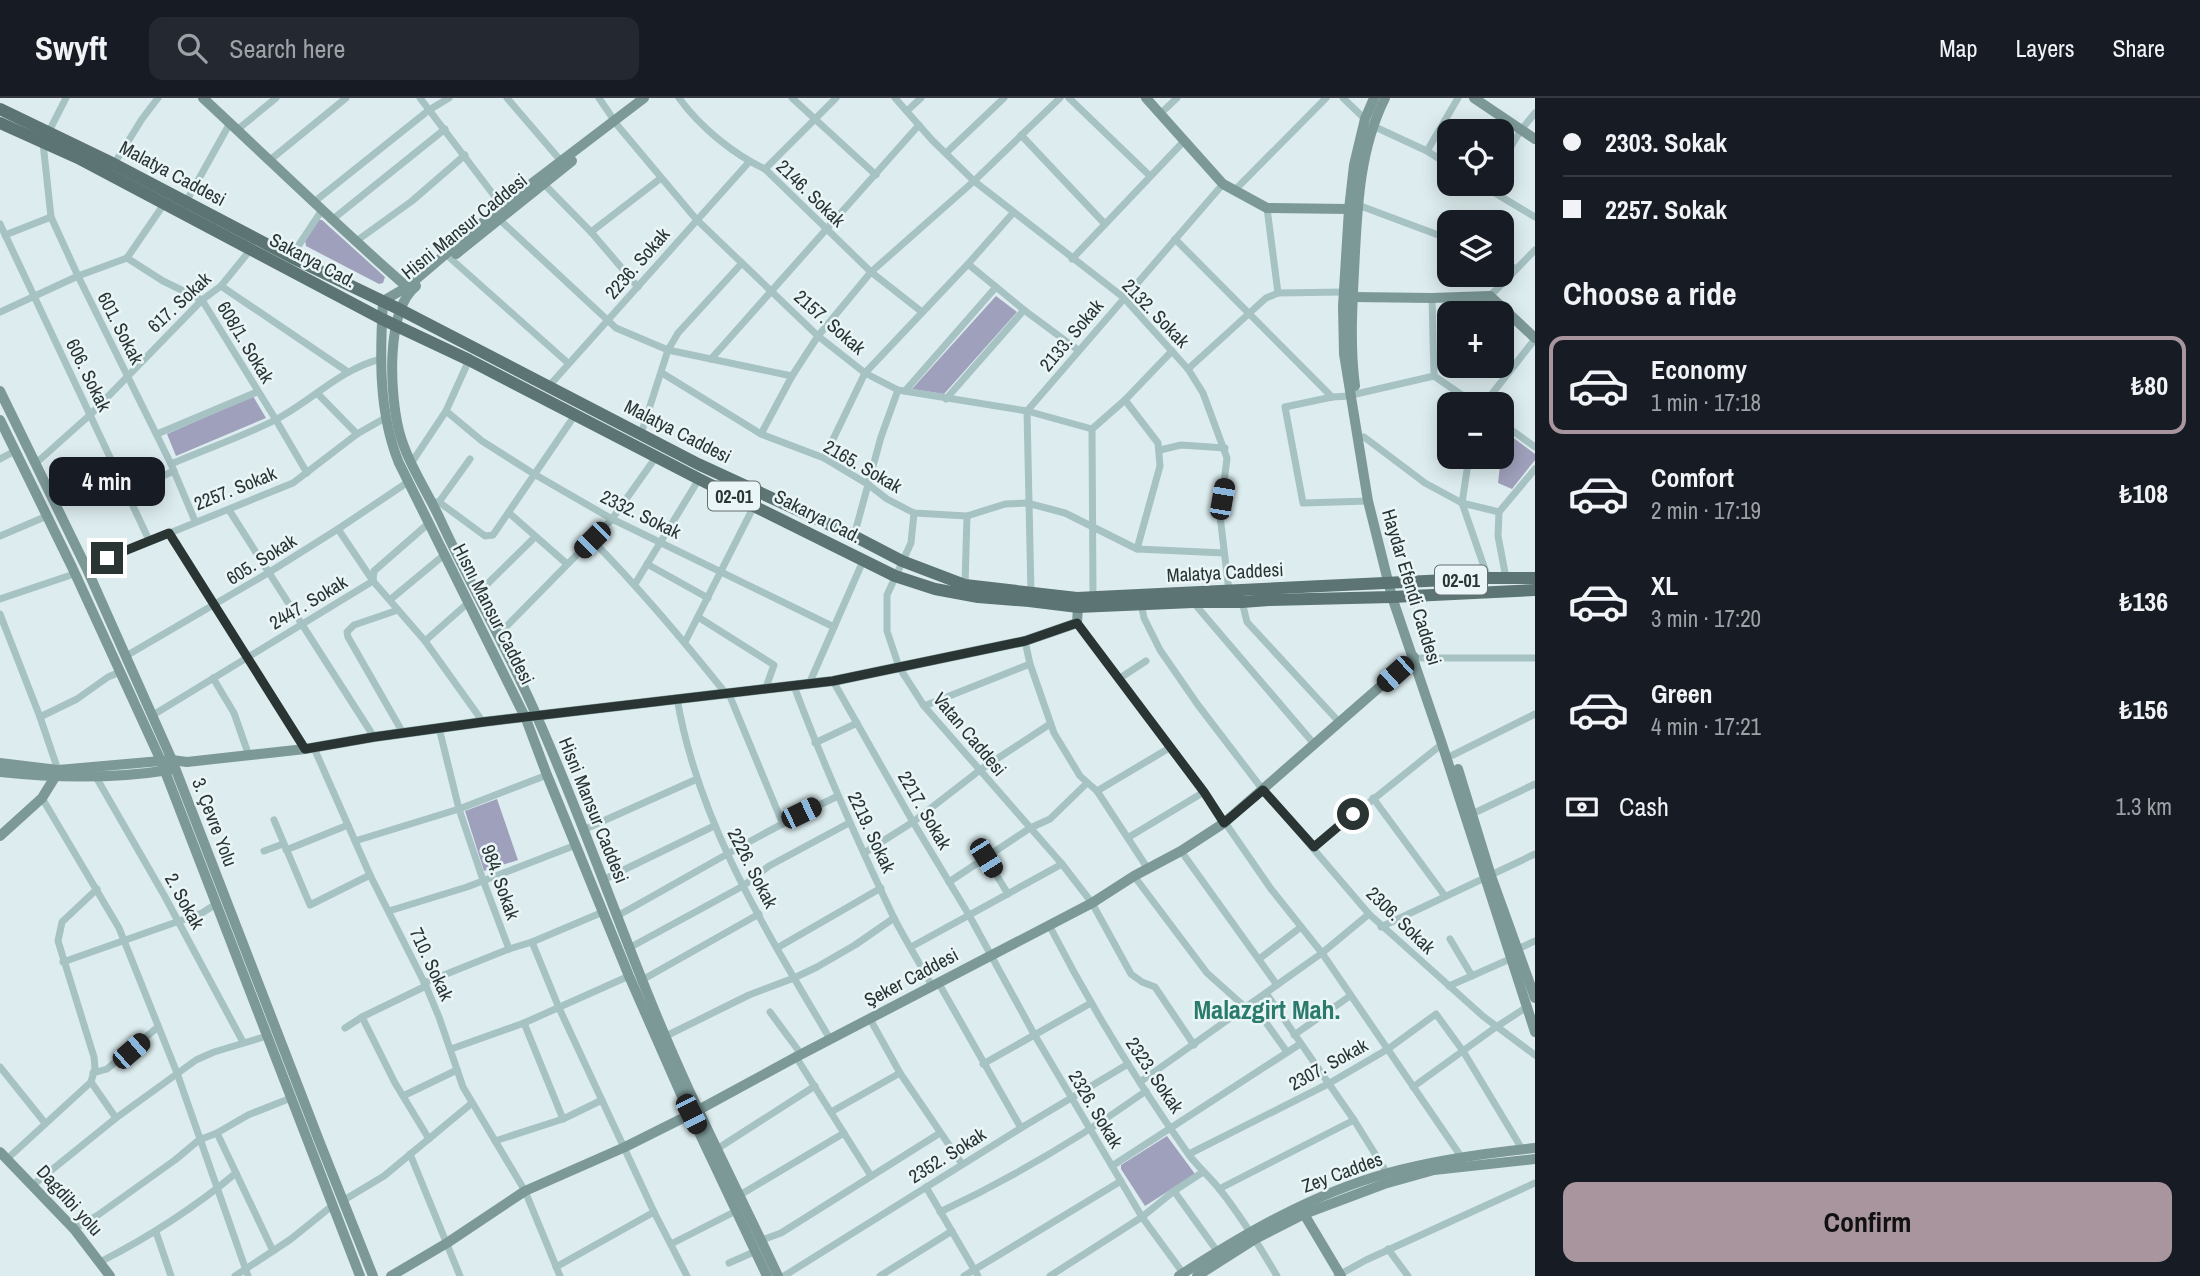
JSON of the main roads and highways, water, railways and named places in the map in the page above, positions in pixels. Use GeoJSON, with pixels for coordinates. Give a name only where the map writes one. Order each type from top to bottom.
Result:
{"type":"FeatureCollection","features":[{"type":"Feature","properties":{"kind":"main road"},"geometry":{"type":"LineString","coordinates":[[203,98],[355,242],[407,287]]}},
{"type":"Feature","properties":{"kind":"main road"},"geometry":{"type":"LineString","coordinates":[[383,301],[407,287],[502,206],[617,123],[644,98]]}},
{"type":"Feature","properties":{"kind":"main road","name":"Hisni Mansur Caddesi"},"geometry":{"type":"LineString","coordinates":[[654,98],[617,123],[409,292],[396,326],[393,355],[396,416],[412,462],[435,502],[472,599],[498,635],[583,830],[695,1112],[718,1149],[740,1195],[759,1245],[778,1276]]}},
{"type":"Feature","properties":{"kind":"main road"},"geometry":{"type":"LineString","coordinates":[[1146,98],[1223,184],[1234,191],[1267,208],[1354,207]]}},
{"type":"Feature","properties":{"kind":"main road","name":"Haydar Efendi Caddesi"},"geometry":{"type":"LineString","coordinates":[[1374,98],[1369,123],[1354,165],[1354,207],[1344,354],[1364,437],[1394,590]]}},
{"type":"Feature","properties":{"kind":"main road","name":"Haydar Efendi Caddesi"},"geometry":{"type":"LineString","coordinates":[[1369,123],[1385,98]]}},
{"type":"Feature","properties":{"kind":"main road"},"geometry":{"type":"LineString","coordinates":[[1474,98],[1535,139]]}},
{"type":"Feature","properties":{"kind":"main road","name":"Malatya Caddesi"},"geometry":{"type":"LineString","coordinates":[[0,109],[45,137],[114,164],[698,464],[902,561],[965,585],[1077,598],[1229,591],[1394,590]]}},
{"type":"Feature","properties":{"kind":"main road","name":"Sakarya Cad."},"geometry":{"type":"LineString","coordinates":[[0,123],[45,137],[78,158],[382,319],[469,360],[863,561],[895,576],[935,589],[978,597],[1078,607],[1242,602],[1394,590],[1488,578],[1535,578]]}},
{"type":"Feature","properties":{"kind":"main road"},"geometry":{"type":"LineString","coordinates":[[1349,294],[1432,299],[1490,296],[1535,339]]}},
{"type":"Feature","properties":{"kind":"main road","name":"Hısnı Mansur Caddesi"},"geometry":{"type":"LineString","coordinates":[[383,301],[381,359],[385,418],[390,442],[444,555],[472,599],[532,718],[547,775],[629,976],[695,1112],[736,1211],[759,1245],[767,1276]]}},
{"type":"Feature","properties":{"kind":"main road","name":"3. Çevre Yolu"},"geometry":{"type":"LineString","coordinates":[[0,391],[86,567],[153,715],[216,904],[360,1276]]}},
{"type":"Feature","properties":{"kind":"main road","name":"Haydar Efendi Caddesi"},"geometry":{"type":"LineString","coordinates":[[1353,395],[1368,501],[1394,590],[1472,814],[1510,960],[1535,1032]]}},
{"type":"Feature","properties":{"kind":"main road","name":"3. Çevre Yolu"},"geometry":{"type":"LineString","coordinates":[[0,420],[120,672],[168,765],[373,1276]]}},
{"type":"Feature","properties":{"kind":"main road","name":"Sakarya Cad."},"geometry":{"type":"LineString","coordinates":[[1394,590],[1535,590]]}},
{"type":"Feature","properties":{"kind":"main road"},"geometry":{"type":"LineString","coordinates":[[0,763],[96,777],[483,722],[833,681],[1025,641],[1077,623],[1078,607]]}},
{"type":"Feature","properties":{"kind":"main road","name":"Haydar Efendi Caddesi"},"geometry":{"type":"LineString","coordinates":[[1417,658],[1442,744],[1488,877],[1535,998]]}},
{"type":"Feature","properties":{"kind":"main road","name":"Şeker Caddesi"},"geometry":{"type":"LineString","coordinates":[[391,1276],[447,1243],[524,1191],[625,1147],[695,1112],[1092,903],[1134,876],[1181,851],[1224,823],[1417,658]]}},
{"type":"Feature","properties":{"kind":"main road"},"geometry":{"type":"LineString","coordinates":[[0,772],[56,773],[93,768],[168,765]]}},
{"type":"Feature","properties":{"kind":"main road"},"geometry":{"type":"LineString","coordinates":[[0,836],[42,798],[56,773]]}},
{"type":"Feature","properties":{"kind":"main road","name":"Zey Caddes"},"geometry":{"type":"LineString","coordinates":[[1205,1274],[1253,1235],[1300,1206],[1348,1186],[1387,1173],[1462,1158],[1535,1148]]}},
{"type":"Feature","properties":{"kind":"main road","name":"Dagdibi yolu"},"geometry":{"type":"LineString","coordinates":[[4,1155],[74,1229],[110,1276]]}},
{"type":"Feature","properties":{"kind":"main road","name":"Zey Caddes"},"geometry":{"type":"LineString","coordinates":[[1181,1275],[1217,1251],[1384,1184],[1434,1170],[1535,1158]]}},
{"type":"Feature","properties":{"kind":"main road"},"geometry":{"type":"LineString","coordinates":[[1304,1214],[1339,1275]]}},
{"type":"Feature","properties":{"kind":"district","name":"Malazgirt Mah."},"geometry":{"type":"Point","coordinates":[1267,1009]}}]}
